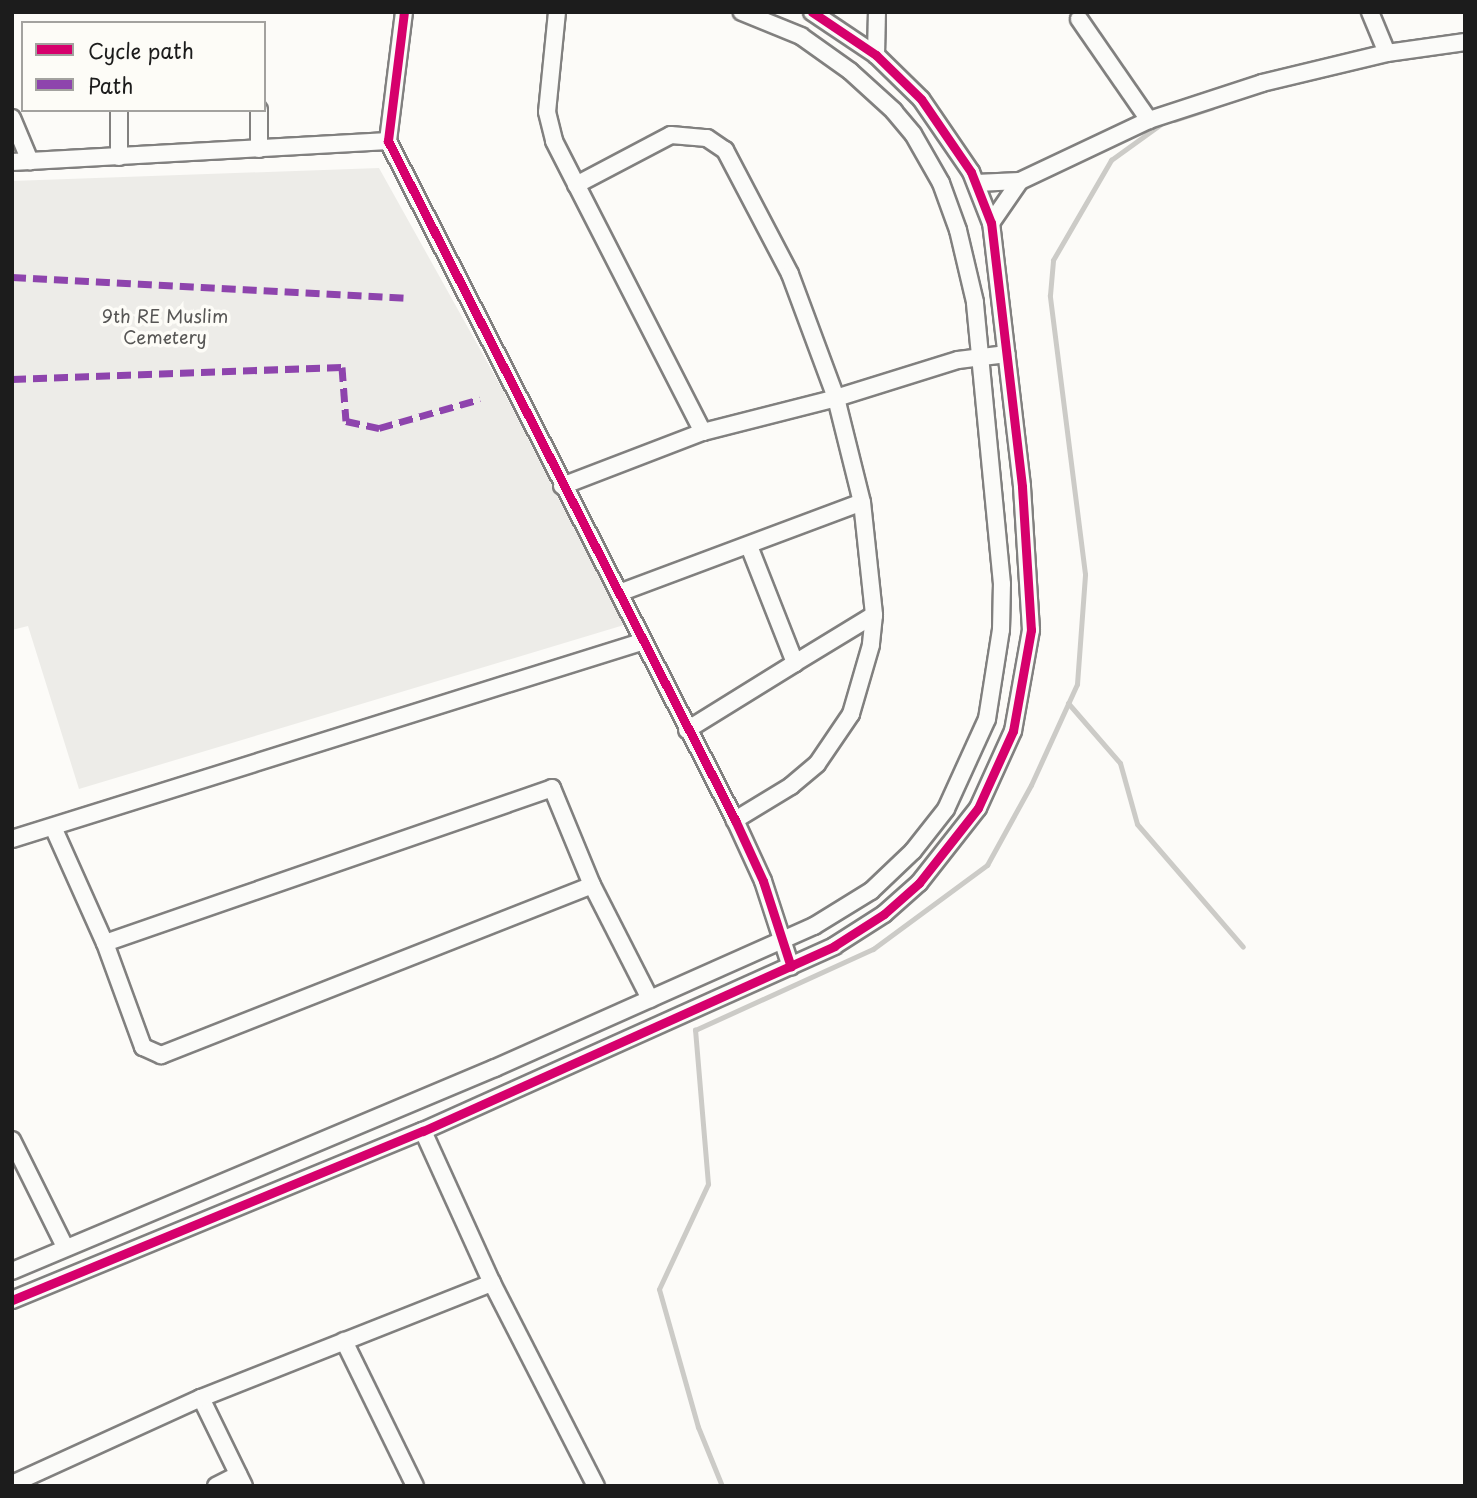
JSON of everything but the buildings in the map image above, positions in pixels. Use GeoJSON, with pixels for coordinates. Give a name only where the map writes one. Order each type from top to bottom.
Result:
{"type":"FeatureCollection","features":[{"type":"Feature","properties":{"kind":"street"},"geometry":{"type":"LineString","coordinates":[[404,12],[388,141],[735,820],[763,881],[791,967]]}},
{"type":"Feature","properties":{"kind":"street"},"geometry":{"type":"LineString","coordinates":[[557,12],[547,112],[554,141],[703,432]]}},
{"type":"Feature","properties":{"kind":"street"},"geometry":{"type":"LineString","coordinates":[[12,1271],[650,999],[782,940],[850,906],[913,851],[957,790],[987,719],[998,665],[1002,584],[975,302],[958,230],[926,156],[885,103],[801,36],[742,12]]}},
{"type":"Feature","properties":{"kind":"street"},"geometry":{"type":"LineString","coordinates":[[783,27],[793,12]]}},
{"type":"Feature","properties":{"kind":"street"},"geometry":{"type":"LineString","coordinates":[[876,55],[877,12]]}},
{"type":"Feature","properties":{"kind":"street"},"geometry":{"type":"LineString","coordinates":[[1370,12],[1387,53]]}},
{"type":"Feature","properties":{"kind":"street"},"geometry":{"type":"LineString","coordinates":[[12,1300],[423,1131],[791,967],[859,932],[919,883],[978,808],[1013,730],[1029,657],[1031,592],[991,223],[976,183],[929,110],[876,55],[815,13],[801,36]]}},
{"type":"Feature","properties":{"kind":"street"},"geometry":{"type":"LineString","coordinates":[[1081,15],[1150,120]]}},
{"type":"Feature","properties":{"kind":"street"},"geometry":{"type":"LineString","coordinates":[[976,183],[1020,181],[1150,120],[1262,83],[1387,53],[1465,42]]}},
{"type":"Feature","properties":{"kind":"street"},"geometry":{"type":"LineString","coordinates":[[119,112],[119,157]]}},
{"type":"Feature","properties":{"kind":"street"},"geometry":{"type":"LineString","coordinates":[[259,112],[259,149]]}},
{"type":"Feature","properties":{"kind":"street"},"geometry":{"type":"LineString","coordinates":[[12,117],[30,161]]}},
{"type":"Feature","properties":{"kind":"street"},"geometry":{"type":"LineString","coordinates":[[576,185],[671,135],[707,138],[725,150],[790,274],[836,398],[862,502],[873,615],[862,684],[833,744],[791,786],[735,820]]}},
{"type":"Feature","properties":{"kind":"street"},"geometry":{"type":"LineString","coordinates":[[12,162],[388,141]]}},
{"type":"Feature","properties":{"kind":"street"},"geometry":{"type":"LineString","coordinates":[[991,223],[1020,181]]}},
{"type":"Feature","properties":{"kind":"street"},"geometry":{"type":"LineString","coordinates":[[562,486],[703,432],[836,398],[958,360],[1007,354]]}},
{"type":"Feature","properties":{"kind":"street"},"geometry":{"type":"LineString","coordinates":[[619,593],[862,502]]}},
{"type":"Feature","properties":{"kind":"street"},"geometry":{"type":"LineString","coordinates":[[748,546],[795,663]]}},
{"type":"Feature","properties":{"kind":"street"},"geometry":{"type":"LineString","coordinates":[[687,730],[873,615]]}},
{"type":"Feature","properties":{"kind":"street"},"geometry":{"type":"LineString","coordinates":[[12,839],[642,642]]}},
{"type":"Feature","properties":{"kind":"street"},"geometry":{"type":"LineString","coordinates":[[105,943],[552,788],[592,885],[650,999]]}},
{"type":"Feature","properties":{"kind":"street"},"geometry":{"type":"LineString","coordinates":[[53,827],[105,943],[143,1048],[161,1055],[592,885]]}},
{"type":"Feature","properties":{"kind":"street"},"geometry":{"type":"LineString","coordinates":[[423,1131],[492,1283],[596,1486]]}},
{"type":"Feature","properties":{"kind":"street"},"geometry":{"type":"LineString","coordinates":[[12,1140],[65,1247]]}},
{"type":"Feature","properties":{"kind":"street"},"geometry":{"type":"LineString","coordinates":[[12,1484],[201,1398],[492,1283]]}},
{"type":"Feature","properties":{"kind":"street"},"geometry":{"type":"LineString","coordinates":[[344,1341],[415,1486]]}},
{"type":"Feature","properties":{"kind":"street"},"geometry":{"type":"LineString","coordinates":[[201,1398],[241,1480],[216,1486]]}},
{"type":"Feature","properties":{"kind":"green space","name":"9th RE Muslim Cemetery"},"geometry":{"type":"Polygon","coordinates":[[[379,168],[505,394],[624,625],[79,789],[28,626],[12,630],[12,181],[379,168]]]}},
{"type":"Feature","properties":{"kind":"waterway"},"geometry":{"type":"LineString","coordinates":[[1174,120],[1212,108]]}},
{"type":"Feature","properties":{"kind":"waterway"},"geometry":{"type":"LineString","coordinates":[[722,1486],[698,1427],[659,1289],[708,1184],[695,1030],[873,949],[987,865],[1031,785],[1077,684],[1085,574],[1050,295],[1053,260],[1111,160],[1161,124]]}},
{"type":"Feature","properties":{"kind":"waterway"},"geometry":{"type":"LineString","coordinates":[[1068,703],[1120,763],[1137,824],[1243,947]]}},
{"type":"Feature","properties":{"kind":"marked path"},"geometry":{"type":"LineString","coordinates":[[12,277],[410,298]]}},
{"type":"Feature","properties":{"kind":"marked path"},"geometry":{"type":"LineString","coordinates":[[12,379],[342,367],[346,421],[379,428],[480,399]]}},
{"type":"Feature","properties":{"kind":"cycle path"},"geometry":{"type":"LineString","coordinates":[[404,12],[388,141],[735,820],[763,881],[791,967]]}},
{"type":"Feature","properties":{"kind":"cycle path"},"geometry":{"type":"LineString","coordinates":[[12,1300],[423,1131],[834,946],[884,914],[919,883],[978,808],[1013,731],[1031,630],[1022,486],[991,223],[971,172],[921,99],[876,55],[812,12]]}}]}
